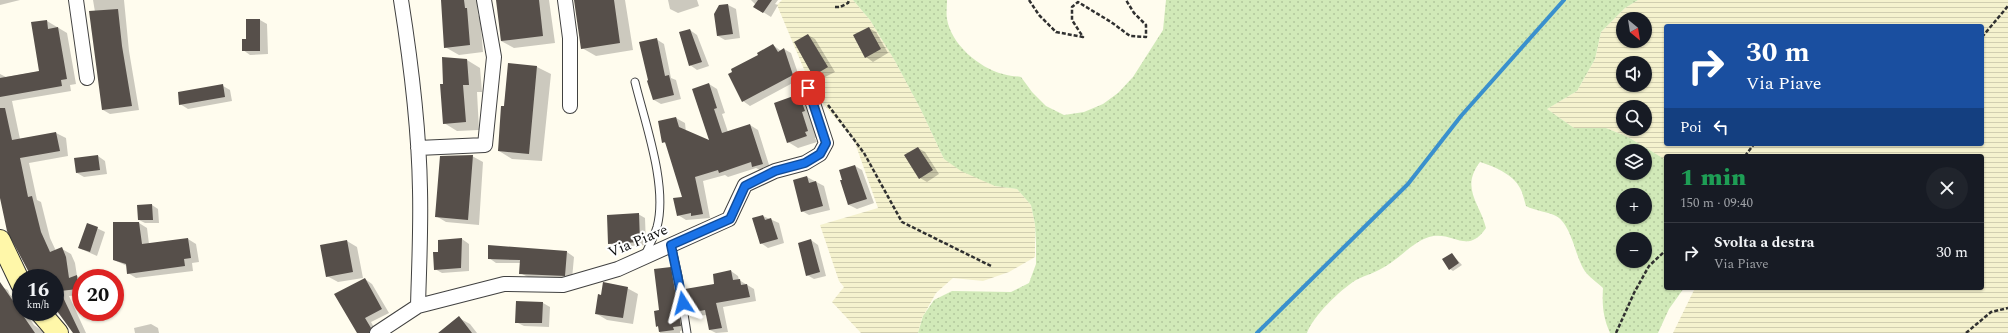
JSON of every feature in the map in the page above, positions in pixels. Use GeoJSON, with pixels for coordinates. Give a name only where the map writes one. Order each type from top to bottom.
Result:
{"type":"FeatureCollection","features":[{"type":"Feature","properties":{"kind":"main road"},"geometry":{"type":"LineString","coordinates":[[0,240],[14,269]]}},
{"type":"Feature","properties":{"kind":"main road"},"geometry":{"type":"LineString","coordinates":[[48,321],[58,333]]}},
{"type":"Feature","properties":{"kind":"street"},"geometry":{"type":"LineString","coordinates":[[76,0],[87,78]]}},
{"type":"Feature","properties":{"kind":"street"},"geometry":{"type":"LineString","coordinates":[[401,0],[410,57],[418,148],[420,191],[418,306]]}},
{"type":"Feature","properties":{"kind":"street"},"geometry":{"type":"LineString","coordinates":[[418,148],[485,145],[494,57],[484,0]]}},
{"type":"Feature","properties":{"kind":"street"},"geometry":{"type":"LineString","coordinates":[[565,0],[570,38],[570,106]]}},
{"type":"Feature","properties":{"kind":"street","name":"Via Piave"},"geometry":{"type":"LineString","coordinates":[[377,333],[418,306],[504,284],[562,285],[618,269],[730,219],[745,186],[775,171],[805,163],[820,154],[826,143],[808,88]]}},
{"type":"Feature","properties":{"kind":"lane"},"geometry":{"type":"LineString","coordinates":[[635,82],[657,169],[660,200],[657,227],[644,258]]}},
{"type":"Feature","properties":{"kind":"lane"},"geometry":{"type":"LineString","coordinates":[[671,245],[678,276],[687,333]]}},
{"type":"Feature","properties":{"kind":"path"},"geometry":{"type":"LineString","coordinates":[[835,7],[840,7],[848,3],[849,0]]}},
{"type":"Feature","properties":{"kind":"path"},"geometry":{"type":"LineString","coordinates":[[1028,0],[1039,15],[1056,32],[1084,37],[1072,20],[1072,7],[1078,2],[1111,22],[1130,36],[1146,37],[1146,25],[1134,14],[1126,0]]}},
{"type":"Feature","properties":{"kind":"path"},"geometry":{"type":"LineString","coordinates":[[1984,35],[2008,6]]}},
{"type":"Feature","properties":{"kind":"path"},"geometry":{"type":"LineString","coordinates":[[808,88],[832,109],[864,153],[902,222],[991,266]]}},
{"type":"Feature","properties":{"kind":"path"},"geometry":{"type":"LineString","coordinates":[[1616,333],[1634,293],[1649,266],[1664,252]]}},
{"type":"Feature","properties":{"kind":"path"},"geometry":{"type":"LineString","coordinates":[[1966,333],[1991,312],[2008,308]]}},
{"type":"Feature","properties":{"kind":"shaded area"},"geometry":{"type":"Polygon","coordinates":[[[782,0],[853,0],[870,20],[895,61],[921,110],[944,159],[995,186],[1017,189],[1031,205],[1035,224],[1035,257],[1009,272],[983,281],[953,278],[936,293],[922,318],[918,333],[861,333],[832,302],[844,287],[839,281],[820,225],[878,208],[854,140],[814,93],[777,5],[782,0]]]}},
{"type":"Feature","properties":{"kind":"shaded area"},"geometry":{"type":"Polygon","coordinates":[[[1638,0],[2008,0],[2008,333],[1673,333],[1694,290],[1984,290],[1984,154],[1664,154],[1664,159],[1652,152],[1652,144],[1640,144],[1626,136],[1652,136],[1652,100],[1616,100],[1616,132],[1606,128],[1574,128],[1547,109],[1577,91],[1595,59],[1601,32],[1616,17],[1616,48],[1652,48],[1652,12],[1621,12],[1638,0]]]}},
{"type":"Feature","properties":{"kind":"green space"},"geometry":{"type":"Polygon","coordinates":[[[853,0],[947,0],[947,17],[950,28],[960,46],[968,54],[976,61],[994,71],[1021,77],[1032,92],[1046,106],[1064,115],[1084,112],[1103,104],[1118,93],[1133,77],[1163,30],[1166,0],[1638,0],[1621,12],[1616,12],[1616,17],[1601,32],[1595,59],[1577,91],[1547,109],[1574,128],[1606,128],[1616,132],[1616,136],[1626,136],[1640,144],[1616,144],[1616,180],[1652,180],[1652,152],[1664,159],[1664,290],[1683,290],[1669,309],[1658,333],[1610,333],[1604,311],[1603,288],[1583,268],[1569,232],[1561,220],[1556,216],[1526,206],[1521,190],[1513,179],[1497,168],[1480,162],[1474,171],[1472,180],[1473,195],[1486,228],[1479,236],[1472,240],[1466,241],[1438,236],[1423,239],[1386,266],[1356,280],[1342,290],[1321,311],[1310,326],[1307,333],[918,333],[923,316],[934,300],[952,291],[1011,292],[1029,283],[1036,264],[1035,224],[1031,205],[1017,189],[995,186],[961,171],[944,159],[921,110],[895,61],[870,20],[853,0]]]}},
{"type":"Feature","properties":{"kind":"building"},"geometry":{"type":"Polygon","coordinates":[[[441,0],[464,0],[465,8],[467,8],[470,45],[444,48],[441,0]]]}},
{"type":"Feature","properties":{"kind":"building"},"geometry":{"type":"Polygon","coordinates":[[[496,0],[539,0],[543,36],[501,41],[496,0]]]}},
{"type":"Feature","properties":{"kind":"building"},"geometry":{"type":"Polygon","coordinates":[[[574,0],[614,0],[620,43],[581,49],[574,0]]]}},
{"type":"Feature","properties":{"kind":"building"},"geometry":{"type":"Polygon","coordinates":[[[758,0],[772,0],[763,13],[753,7],[758,0]]]}},
{"type":"Feature","properties":{"kind":"building"},"geometry":{"type":"Polygon","coordinates":[[[728,4],[733,34],[717,36],[714,14],[719,5],[728,4]]]}},
{"type":"Feature","properties":{"kind":"building"},"geometry":{"type":"Polygon","coordinates":[[[118,9],[122,46],[132,106],[102,110],[89,11],[118,9]]]}},
{"type":"Feature","properties":{"kind":"building"},"geometry":{"type":"Polygon","coordinates":[[[246,19],[260,19],[260,51],[242,51],[242,39],[246,39],[246,19]]]}},
{"type":"Feature","properties":{"kind":"building"},"geometry":{"type":"Polygon","coordinates":[[[47,20],[48,29],[58,27],[67,79],[61,80],[62,86],[0,97],[0,78],[39,71],[31,22],[47,20]]]}},
{"type":"Feature","properties":{"kind":"building"},"geometry":{"type":"Polygon","coordinates":[[[869,27],[881,49],[865,58],[853,35],[869,27]]]}},
{"type":"Feature","properties":{"kind":"building"},"geometry":{"type":"Polygon","coordinates":[[[690,29],[702,62],[689,66],[679,32],[690,29]]]}},
{"type":"Feature","properties":{"kind":"building"},"geometry":{"type":"Polygon","coordinates":[[[808,34],[828,67],[813,76],[794,42],[808,34]]]}},
{"type":"Feature","properties":{"kind":"building"},"geometry":{"type":"Polygon","coordinates":[[[657,38],[665,76],[669,75],[674,95],[653,100],[647,81],[639,42],[657,38]]]}},
{"type":"Feature","properties":{"kind":"building"},"geometry":{"type":"Polygon","coordinates":[[[773,44],[778,52],[784,48],[793,75],[742,102],[728,74],[732,72],[731,69],[758,55],[757,53],[773,44]]]}},
{"type":"Feature","properties":{"kind":"building"},"geometry":{"type":"Polygon","coordinates":[[[442,57],[467,59],[469,85],[463,85],[466,122],[443,124],[440,84],[443,84],[442,57]]]}},
{"type":"Feature","properties":{"kind":"building"},"geometry":{"type":"Polygon","coordinates":[[[508,63],[537,66],[529,154],[498,151],[501,106],[504,106],[508,63]]]}},
{"type":"Feature","properties":{"kind":"building"},"geometry":{"type":"Polygon","coordinates":[[[709,83],[717,108],[714,109],[722,133],[750,124],[763,164],[752,167],[751,162],[719,173],[718,170],[695,177],[703,214],[691,216],[691,213],[677,216],[673,198],[682,197],[665,142],[662,143],[658,121],[676,117],[679,127],[709,140],[692,89],[709,83]]]}},
{"type":"Feature","properties":{"kind":"building"},"geometry":{"type":"Polygon","coordinates":[[[223,84],[225,97],[179,105],[178,92],[223,84]]]}},
{"type":"Feature","properties":{"kind":"building"},"geometry":{"type":"Polygon","coordinates":[[[799,94],[805,111],[802,112],[808,131],[805,132],[807,136],[787,143],[774,103],[799,94]]]}},
{"type":"Feature","properties":{"kind":"building"},"geometry":{"type":"Polygon","coordinates":[[[0,108],[5,108],[12,140],[56,132],[60,151],[20,158],[28,197],[32,196],[41,232],[50,252],[62,247],[66,257],[69,278],[72,277],[72,290],[64,291],[64,269],[27,269],[7,231],[0,198],[0,108]]]}},
{"type":"Feature","properties":{"kind":"building"},"geometry":{"type":"Polygon","coordinates":[[[918,147],[933,170],[919,179],[904,155],[918,147]]]}},
{"type":"Feature","properties":{"kind":"building"},"geometry":{"type":"Polygon","coordinates":[[[98,155],[100,170],[76,173],[74,158],[98,155]]]}},
{"type":"Feature","properties":{"kind":"building"},"geometry":{"type":"Polygon","coordinates":[[[473,155],[468,220],[435,217],[440,156],[473,155]]]}},
{"type":"Feature","properties":{"kind":"building"},"geometry":{"type":"Polygon","coordinates":[[[855,165],[867,199],[848,205],[840,180],[842,180],[839,170],[855,165]]]}},
{"type":"Feature","properties":{"kind":"building"},"geometry":{"type":"Polygon","coordinates":[[[807,176],[809,183],[816,181],[823,206],[801,212],[793,180],[807,176]]]}},
{"type":"Feature","properties":{"kind":"building"},"geometry":{"type":"Polygon","coordinates":[[[152,204],[153,220],[138,220],[137,205],[152,204]]]}},
{"type":"Feature","properties":{"kind":"building"},"geometry":{"type":"Polygon","coordinates":[[[639,213],[640,242],[608,244],[607,215],[639,213]]]}},
{"type":"Feature","properties":{"kind":"building"},"geometry":{"type":"Polygon","coordinates":[[[763,215],[765,220],[771,218],[778,239],[760,244],[752,218],[763,215]]]}},
{"type":"Feature","properties":{"kind":"building"},"geometry":{"type":"Polygon","coordinates":[[[113,222],[139,222],[142,244],[188,238],[191,258],[184,259],[185,266],[127,274],[126,264],[113,260],[113,222]]]}},
{"type":"Feature","properties":{"kind":"building"},"geometry":{"type":"Polygon","coordinates":[[[87,223],[98,227],[90,252],[78,248],[87,223]]]}},
{"type":"Feature","properties":{"kind":"building"},"geometry":{"type":"Polygon","coordinates":[[[462,238],[461,268],[434,270],[433,252],[438,252],[438,240],[462,238]]]}},
{"type":"Feature","properties":{"kind":"building"},"geometry":{"type":"Polygon","coordinates":[[[811,239],[820,272],[806,276],[798,243],[811,239]]]}},
{"type":"Feature","properties":{"kind":"building"},"geometry":{"type":"Polygon","coordinates":[[[347,240],[353,272],[326,277],[320,245],[347,240]]]}},
{"type":"Feature","properties":{"kind":"building"},"geometry":{"type":"Polygon","coordinates":[[[488,245],[567,251],[565,276],[519,274],[520,260],[488,259],[488,245]]]}},
{"type":"Feature","properties":{"kind":"building"},"geometry":{"type":"Polygon","coordinates":[[[1452,253],[1459,263],[1449,270],[1442,259],[1452,253]]]}},
{"type":"Feature","properties":{"kind":"building"},"geometry":{"type":"Polygon","coordinates":[[[671,267],[681,326],[673,327],[674,330],[659,332],[658,326],[656,327],[654,311],[659,310],[654,269],[671,267]]]}},
{"type":"Feature","properties":{"kind":"building"},"geometry":{"type":"Polygon","coordinates":[[[731,270],[733,280],[740,279],[741,285],[747,284],[750,297],[716,303],[722,328],[709,330],[705,310],[689,313],[685,289],[714,284],[713,274],[731,270]]]}},
{"type":"Feature","properties":{"kind":"building"},"geometry":{"type":"Polygon","coordinates":[[[365,278],[382,309],[365,318],[371,328],[369,333],[357,333],[334,294],[365,278]]]}},
{"type":"Feature","properties":{"kind":"building"},"geometry":{"type":"Polygon","coordinates":[[[0,282],[12,299],[12,321],[27,321],[35,333],[0,333],[0,282]]]}},
{"type":"Feature","properties":{"kind":"building"},"geometry":{"type":"Polygon","coordinates":[[[603,282],[628,287],[623,318],[595,314],[598,294],[601,295],[603,282]]]}},
{"type":"Feature","properties":{"kind":"building"},"geometry":{"type":"Polygon","coordinates":[[[64,299],[72,316],[72,321],[74,321],[80,333],[73,333],[64,320],[64,299]]]}},
{"type":"Feature","properties":{"kind":"building"},"geometry":{"type":"Polygon","coordinates":[[[516,301],[543,302],[542,323],[515,323],[516,301]]]}},
{"type":"Feature","properties":{"kind":"building"},"geometry":{"type":"Polygon","coordinates":[[[459,316],[472,333],[438,333],[459,316]]]}},
{"type":"Feature","properties":{"kind":"waterway"},"geometry":{"type":"LineString","coordinates":[[1257,333],[1408,184],[1461,116],[1564,0]]}},
{"type":"Feature","properties":{"kind":"route"},"geometry":{"type":"LineString","coordinates":[[683,303],[671,245],[730,219],[745,186],[775,171],[805,163],[820,154],[826,143],[808,88]]}}]}
